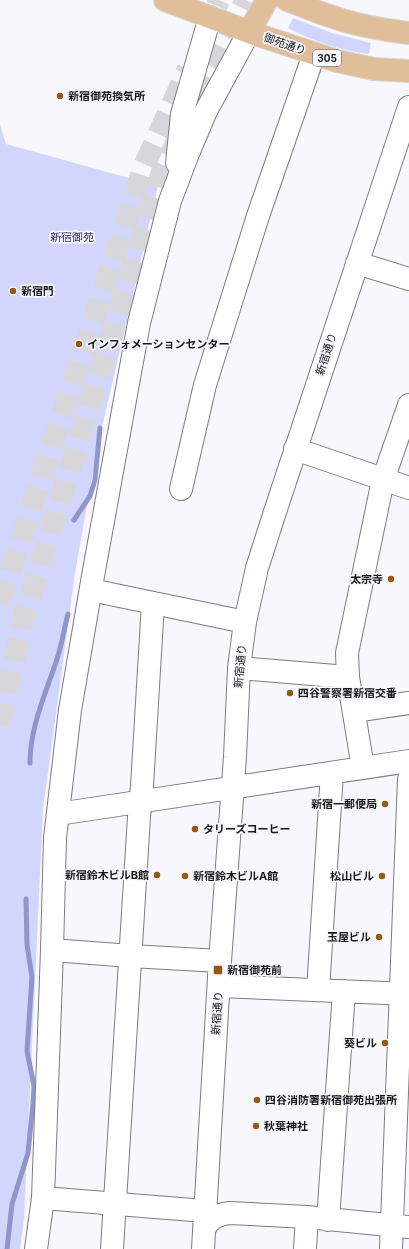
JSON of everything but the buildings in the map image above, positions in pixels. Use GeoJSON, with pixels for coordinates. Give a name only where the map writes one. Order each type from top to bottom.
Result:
{"type":"FeatureCollection","features":[{"type":"Feature","properties":{"kind":"main road","name":"305"},"geometry":{"type":"LineString","coordinates":[[165,0],[211,9]]}},
{"type":"Feature","properties":{"kind":"main road"},"geometry":{"type":"LineString","coordinates":[[249,32],[268,0]]}},
{"type":"Feature","properties":{"kind":"main road"},"geometry":{"type":"LineString","coordinates":[[287,0],[336,18],[384,30],[409,33]]}},
{"type":"Feature","properties":{"kind":"main road","name":"御苑通り"},"geometry":{"type":"LineString","coordinates":[[211,9],[249,32],[314,54],[337,61],[374,69],[409,71]]}},
{"type":"Feature","properties":{"kind":"street"},"geometry":{"type":"LineString","coordinates":[[174,190],[182,114],[211,9]]}},
{"type":"Feature","properties":{"kind":"street"},"geometry":{"type":"LineString","coordinates":[[36,1249],[43,1198],[55,838],[70,710],[90,590],[138,323],[170,200],[206,111],[249,32]]}},
{"type":"Feature","properties":{"kind":"street"},"geometry":{"type":"LineString","coordinates":[[181,489],[205,385],[258,216],[314,54]]}},
{"type":"Feature","properties":{"kind":"street"},"geometry":{"type":"LineString","coordinates":[[186,100],[186,105],[195,113],[201,114],[206,111]]}},
{"type":"Feature","properties":{"kind":"street","name":"新宿通り"},"geometry":{"type":"LineString","coordinates":[[204,1230],[220,961],[233,788],[239,668],[244,622],[257,568],[295,449],[357,263],[405,130],[409,107]]}},
{"type":"Feature","properties":{"kind":"street"},"geometry":{"type":"LineString","coordinates":[[357,263],[409,279]]}},
{"type":"Feature","properties":{"kind":"street"},"geometry":{"type":"LineString","coordinates":[[363,768],[348,677],[347,653],[383,480],[409,405]]}},
{"type":"Feature","properties":{"kind":"street"},"geometry":{"type":"LineString","coordinates":[[295,449],[409,488]]}},
{"type":"Feature","properties":{"kind":"street"},"geometry":{"type":"LineString","coordinates":[[90,590],[244,622]]}},
{"type":"Feature","properties":{"kind":"street"},"geometry":{"type":"LineString","coordinates":[[112,1249],[153,603]]}},
{"type":"Feature","properties":{"kind":"street"},"geometry":{"type":"LineString","coordinates":[[239,668],[348,677]]}},
{"type":"Feature","properties":{"kind":"street"},"geometry":{"type":"LineString","coordinates":[[354,711],[409,703]]}},
{"type":"Feature","properties":{"kind":"street"},"geometry":{"type":"LineString","coordinates":[[58,814],[409,761]]}},
{"type":"Feature","properties":{"kind":"street"},"geometry":{"type":"LineString","coordinates":[[318,990],[332,773]]}},
{"type":"Feature","properties":{"kind":"street"},"geometry":{"type":"LineString","coordinates":[[391,1249],[401,1226],[409,779]]}},
{"type":"Feature","properties":{"kind":"street"},"geometry":{"type":"LineString","coordinates":[[52,950],[220,961]]}},
{"type":"Feature","properties":{"kind":"street"},"geometry":{"type":"LineString","coordinates":[[219,986],[405,994]]}},
{"type":"Feature","properties":{"kind":"street"},"geometry":{"type":"LineString","coordinates":[[328,1220],[344,991]]}},
{"type":"Feature","properties":{"kind":"street"},"geometry":{"type":"LineString","coordinates":[[43,1198],[115,1204],[204,1230],[211,1219],[222,1213],[307,1217],[401,1226]]}},
{"type":"Feature","properties":{"kind":"street"},"geometry":{"type":"LineString","coordinates":[[305,1249],[307,1217]]}},
{"type":"Feature","properties":{"kind":"green space"},"geometry":{"type":"Polygon","coordinates":[[[293,18],[332,33],[371,43],[369,54],[338,48],[298,33],[288,28],[293,18]]]}},
{"type":"Feature","properties":{"kind":"green space","name":"新宿御苑"},"geometry":{"type":"Polygon","coordinates":[[[0,125],[6,144],[158,186],[97,449],[75,573],[43,809],[24,1219],[20,1249],[0,1249],[0,125]]]}},
{"type":"Feature","properties":{"kind":"waterway"},"geometry":{"type":"LineString","coordinates":[[74,520],[90,496],[95,480],[100,428]]}},
{"type":"Feature","properties":{"kind":"waterway"},"geometry":{"type":"LineString","coordinates":[[30,763],[36,723],[59,653],[68,614]]}},
{"type":"Feature","properties":{"kind":"waterway"},"geometry":{"type":"LineString","coordinates":[[7,1249],[12,1204],[28,1153],[34,1086],[27,1051],[32,977],[27,945],[26,899]]}},
{"type":"Feature","properties":{"kind":"tunnel"},"geometry":{"type":"LineString","coordinates":[[203,36],[219,0]]}},
{"type":"Feature","properties":{"kind":"tunnel"},"geometry":{"type":"LineString","coordinates":[[0,725],[23,621],[162,172],[246,0]]}},
{"type":"Feature","properties":{"kind":"tunnel"},"geometry":{"type":"LineString","coordinates":[[0,603],[144,166],[188,69]]}},
{"type":"Feature","properties":{"kind":"place","name":"新宿御苑換気所"},"geometry":{"type":"Point","coordinates":[60,96]}},
{"type":"Feature","properties":{"kind":"place","name":"新宿門"},"geometry":{"type":"Point","coordinates":[13,291]}},
{"type":"Feature","properties":{"kind":"place","name":"インフォメーションセンター"},"geometry":{"type":"Point","coordinates":[79,344]}},
{"type":"Feature","properties":{"kind":"place","name":"太宗寺"},"geometry":{"type":"Point","coordinates":[391,579]}},
{"type":"Feature","properties":{"kind":"place","name":"四谷警察署新宿交番"},"geometry":{"type":"Point","coordinates":[290,693]}},
{"type":"Feature","properties":{"kind":"place","name":"新宿一郵便局"},"geometry":{"type":"Point","coordinates":[385,804]}},
{"type":"Feature","properties":{"kind":"place","name":"タリーズコーヒー"},"geometry":{"type":"Point","coordinates":[195,829]}},
{"type":"Feature","properties":{"kind":"place","name":"新宿鈴木ビルB館"},"geometry":{"type":"Point","coordinates":[157,875]}},
{"type":"Feature","properties":{"kind":"place","name":"新宿鈴木ビルA館"},"geometry":{"type":"Point","coordinates":[185,876]}},
{"type":"Feature","properties":{"kind":"place","name":"松山ビル"},"geometry":{"type":"Point","coordinates":[382,876]}},
{"type":"Feature","properties":{"kind":"place","name":"玉屋ビル"},"geometry":{"type":"Point","coordinates":[379,937]}},
{"type":"Feature","properties":{"kind":"place","name":"新宿御苑前"},"geometry":{"type":"Point","coordinates":[218,970]}},
{"type":"Feature","properties":{"kind":"place","name":"葵ビル"},"geometry":{"type":"Point","coordinates":[385,1043]}},
{"type":"Feature","properties":{"kind":"place","name":"四谷消防署新宿御苑出張所"},"geometry":{"type":"Point","coordinates":[257,1100]}},
{"type":"Feature","properties":{"kind":"place","name":"秋葉神社"},"geometry":{"type":"Point","coordinates":[256,1126]}}]}
